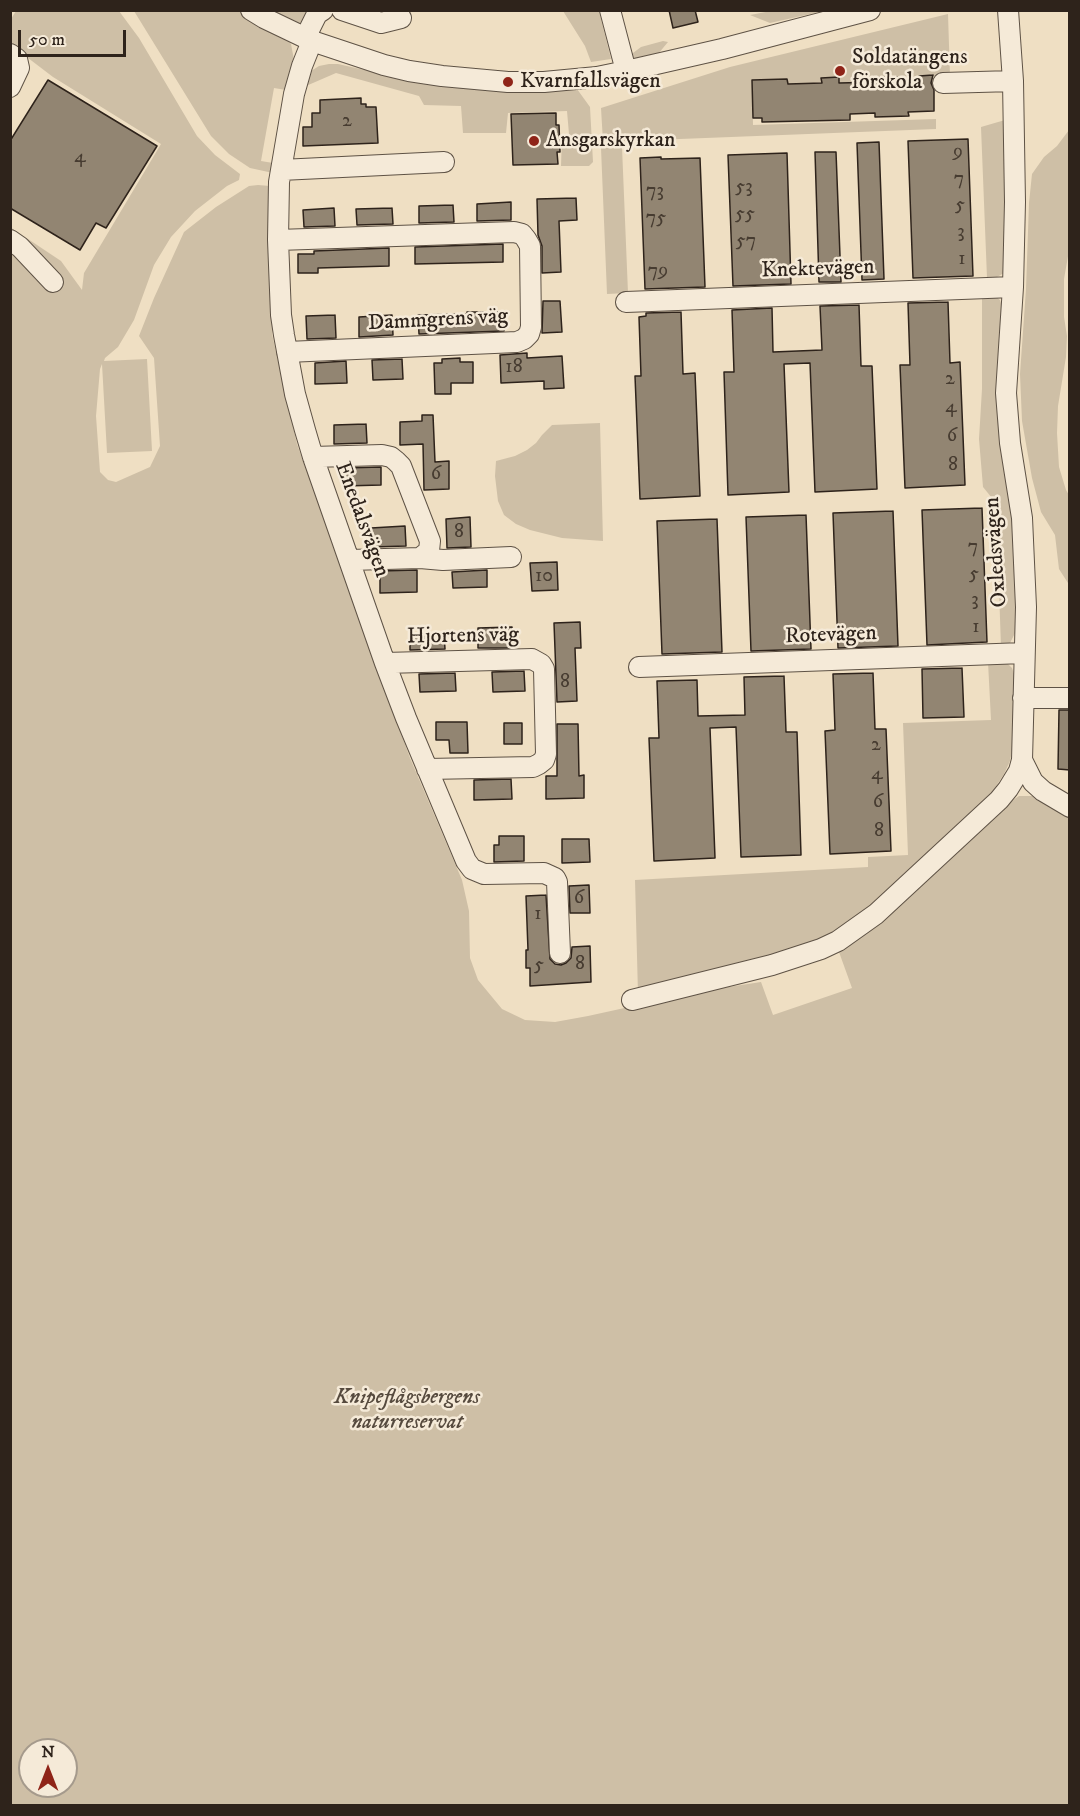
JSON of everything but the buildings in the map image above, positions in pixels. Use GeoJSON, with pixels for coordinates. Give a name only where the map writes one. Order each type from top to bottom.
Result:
{"type":"FeatureCollection","features":[{"type":"Feature","properties":{"kind":"street"},"geometry":{"type":"LineString","coordinates":[[251,10],[309,40],[358,58],[409,71],[476,80],[544,82],[597,77],[626,71],[722,49],[870,10]]}},
{"type":"Feature","properties":{"kind":"street","name":"Enedalsvägen"},"geometry":{"type":"LineString","coordinates":[[323,10],[317,15],[294,94],[279,182],[278,240],[281,315],[296,394],[312,457],[385,663],[466,861],[472,869],[490,875],[544,873],[555,878],[560,952]]}},
{"type":"Feature","properties":{"kind":"street"},"geometry":{"type":"LineString","coordinates":[[342,10],[381,23],[401,18]]}},
{"type":"Feature","properties":{"kind":"street"},"geometry":{"type":"LineString","coordinates":[[610,10],[626,71]]}},
{"type":"Feature","properties":{"kind":"street","name":"Oxledsvägen"},"geometry":{"type":"LineString","coordinates":[[632,1000],[772,965],[838,941],[876,914],[999,800],[1014,780],[1022,760],[1025,558],[1022,518],[1005,393],[1013,287],[1015,202],[1013,81],[1008,10]]}},
{"type":"Feature","properties":{"kind":"street"},"geometry":{"type":"LineString","coordinates":[[10,54],[17,59],[19,68],[10,87]]}},
{"type":"Feature","properties":{"kind":"street"},"geometry":{"type":"LineString","coordinates":[[943,83],[1013,81]]}},
{"type":"Feature","properties":{"kind":"street"},"geometry":{"type":"LineString","coordinates":[[281,170],[444,162]]}},
{"type":"Feature","properties":{"kind":"street","name":"Dammgrens väg"},"geometry":{"type":"LineString","coordinates":[[278,240],[513,232],[522,234],[530,246],[531,327],[524,339],[517,342],[287,352]]}},
{"type":"Feature","properties":{"kind":"street"},"geometry":{"type":"LineString","coordinates":[[10,240],[20,247],[54,282]]}},
{"type":"Feature","properties":{"kind":"street","name":"Knektevägen"},"geometry":{"type":"LineString","coordinates":[[626,302],[1013,287]]}},
{"type":"Feature","properties":{"kind":"street"},"geometry":{"type":"LineString","coordinates":[[312,457],[382,455],[396,461],[401,466],[430,541],[429,551],[420,558]]}},
{"type":"Feature","properties":{"kind":"street"},"geometry":{"type":"LineString","coordinates":[[350,560],[512,557]]}},
{"type":"Feature","properties":{"kind":"street","name":"Rotevägen"},"geometry":{"type":"LineString","coordinates":[[639,667],[1024,653]]}},
{"type":"Feature","properties":{"kind":"street","name":"Hjortens väg"},"geometry":{"type":"LineString","coordinates":[[385,663],[532,659],[542,664],[544,669],[546,754],[544,760],[533,767],[427,769]]}},
{"type":"Feature","properties":{"kind":"street"},"geometry":{"type":"LineString","coordinates":[[1023,698],[1070,698]]}},
{"type":"Feature","properties":{"kind":"street"},"geometry":{"type":"LineString","coordinates":[[1022,760],[1033,782],[1043,791],[1070,807]]}},
{"type":"Feature","properties":{"kind":"green space","name":"Knipeflågsbergens naturreservat"},"geometry":{"type":"Polygon","coordinates":[[[16,11],[119,11],[139,38],[197,136],[215,155],[240,174],[239,180],[227,186],[195,211],[171,237],[154,265],[134,320],[118,347],[104,361],[147,359],[152,451],[107,453],[102,364],[96,416],[100,472],[108,480],[116,482],[150,467],[160,446],[154,358],[139,336],[184,232],[216,207],[249,186],[270,186],[272,334],[297,444],[410,758],[462,880],[469,911],[470,958],[478,980],[502,1009],[525,1020],[555,1022],[702,991],[761,982],[773,1015],[852,988],[839,952],[896,907],[1010,802],[1019,796],[1033,796],[1069,817],[1069,1805],[11,1805],[10,227],[61,261],[82,290],[84,273],[161,144],[53,77],[11,45],[11,19],[16,11]]]}},
{"type":"Feature","properties":{"kind":"green space"},"geometry":{"type":"Polygon","coordinates":[[[134,11],[242,11],[285,36],[291,44],[294,60],[286,90],[274,88],[261,161],[273,163],[273,173],[250,168],[229,154],[211,136],[134,11]]]}},
{"type":"Feature","properties":{"kind":"green space"},"geometry":{"type":"Polygon","coordinates":[[[267,11],[312,11],[305,21],[293,25],[267,11]]]}},
{"type":"Feature","properties":{"kind":"green space"},"geometry":{"type":"Polygon","coordinates":[[[563,11],[599,11],[611,59],[591,62],[585,46],[563,11]]]}},
{"type":"Feature","properties":{"kind":"green space"},"geometry":{"type":"Polygon","coordinates":[[[771,11],[824,11],[770,23],[750,15],[771,11]]]}},
{"type":"Feature","properties":{"kind":"green space"},"geometry":{"type":"Polygon","coordinates":[[[948,14],[950,76],[920,76],[920,81],[897,82],[897,77],[880,77],[880,82],[839,83],[839,77],[822,78],[822,83],[788,84],[787,79],[752,80],[753,125],[936,119],[936,129],[603,142],[601,108],[730,67],[948,14]]]}},
{"type":"Feature","properties":{"kind":"green space"},"geometry":{"type":"Polygon","coordinates":[[[663,41],[668,42],[658,54],[640,59],[630,57],[629,51],[633,53],[641,47],[663,41]]]}},
{"type":"Feature","properties":{"kind":"green space"},"geometry":{"type":"Polygon","coordinates":[[[329,64],[432,85],[460,88],[525,92],[577,89],[590,107],[593,162],[589,166],[561,166],[562,135],[569,134],[567,111],[508,113],[506,133],[463,133],[461,106],[424,105],[419,96],[336,73],[306,86],[307,77],[311,71],[329,64]]]}},
{"type":"Feature","properties":{"kind":"green space"},"geometry":{"type":"Polygon","coordinates":[[[1005,120],[1007,266],[1004,273],[997,277],[987,278],[981,127],[1005,120]]]}},
{"type":"Feature","properties":{"kind":"green space"},"geometry":{"type":"Polygon","coordinates":[[[1069,130],[1070,245],[1064,279],[1064,317],[1067,336],[1057,433],[1059,467],[1069,495],[1070,583],[1068,583],[1059,569],[1055,535],[1041,512],[1032,478],[1022,421],[1020,374],[1032,174],[1069,130]]]}},
{"type":"Feature","properties":{"kind":"green space"},"geometry":{"type":"Polygon","coordinates":[[[622,147],[628,293],[607,294],[601,148],[622,147]]]}},
{"type":"Feature","properties":{"kind":"green space"},"geometry":{"type":"Polygon","coordinates":[[[982,295],[994,295],[1000,300],[1003,310],[1017,629],[1010,643],[1001,647],[996,503],[983,487],[979,439],[982,389],[982,295]]]}},
{"type":"Feature","properties":{"kind":"green space"},"geometry":{"type":"Polygon","coordinates":[[[600,423],[603,541],[562,538],[530,530],[504,515],[498,501],[496,461],[527,450],[552,425],[600,423]]]}},
{"type":"Feature","properties":{"kind":"green space"},"geometry":{"type":"Polygon","coordinates":[[[988,662],[1006,662],[1012,668],[1015,676],[1010,761],[993,791],[908,877],[868,913],[821,941],[638,994],[635,880],[868,867],[868,857],[908,855],[903,723],[991,720],[988,662]]]}},
{"type":"Feature","properties":{"kind":"place","name":"Soldatängens förskola"},"geometry":{"type":"Point","coordinates":[840,71]}},
{"type":"Feature","properties":{"kind":"place","name":"Kvarnfallsvägen"},"geometry":{"type":"Point","coordinates":[508,82]}},
{"type":"Feature","properties":{"kind":"place","name":"Ansgarskyrkan"},"geometry":{"type":"Point","coordinates":[534,141]}}]}
